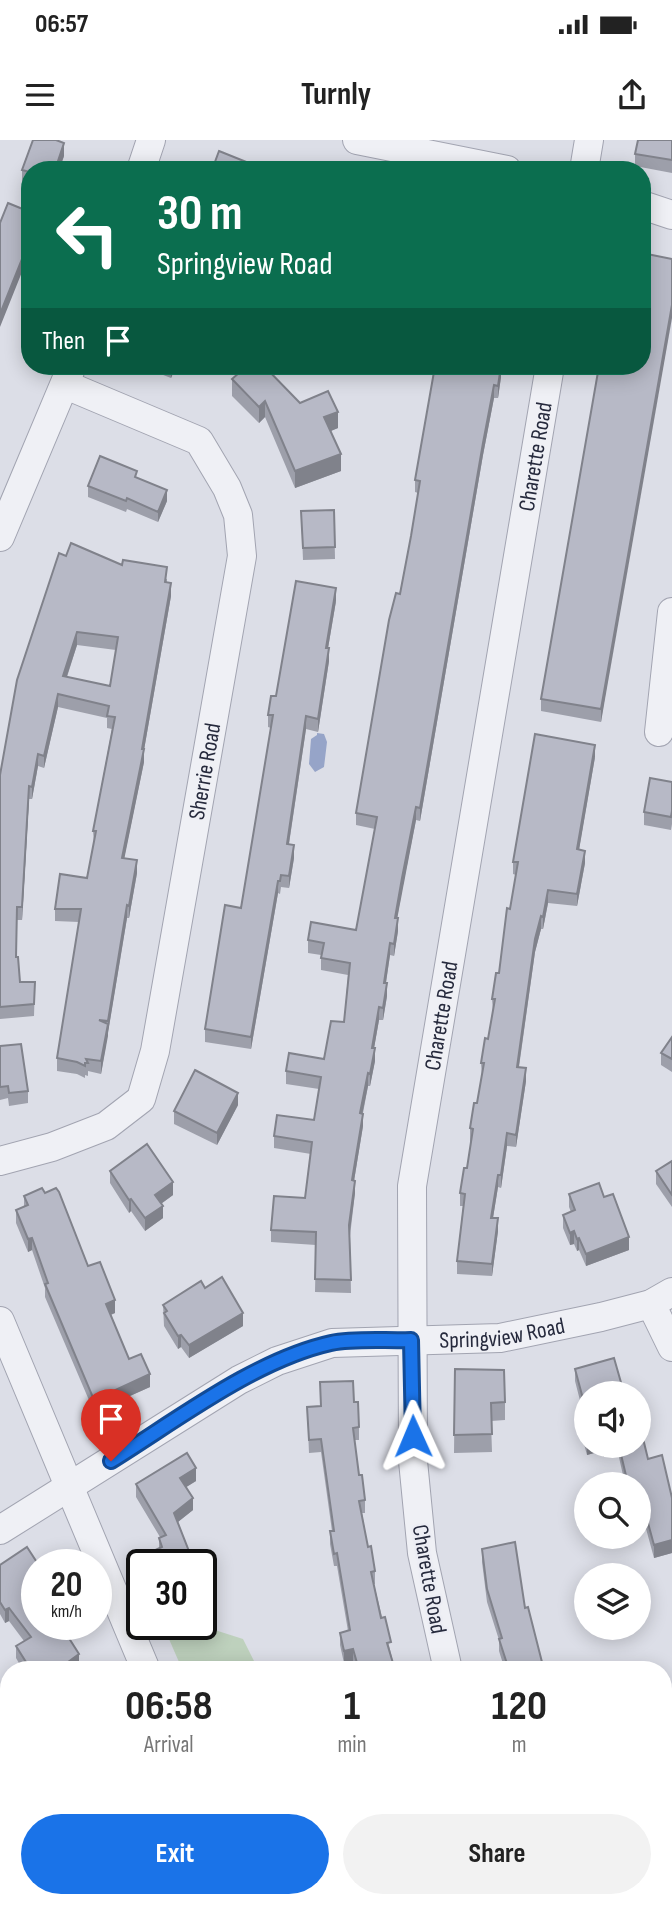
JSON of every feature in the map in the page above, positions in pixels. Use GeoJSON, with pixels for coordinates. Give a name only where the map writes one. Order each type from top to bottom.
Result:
{"type":"FeatureCollection","features":[{"type":"Feature","properties":{"kind":"street"},"geometry":{"type":"LineString","coordinates":[[144,161],[151,140]]}},
{"type":"Feature","properties":{"kind":"street"},"geometry":{"type":"LineString","coordinates":[[356,140],[462,161]]}},
{"type":"Feature","properties":{"kind":"street"},"geometry":{"type":"LineString","coordinates":[[585,161],[589,140]]}},
{"type":"Feature","properties":{"kind":"street"},"geometry":{"type":"LineString","coordinates":[[651,208],[672,215]]}},
{"type":"Feature","properties":{"kind":"street"},"geometry":{"type":"LineString","coordinates":[[0,537],[69,375]]}},
{"type":"Feature","properties":{"kind":"street","name":"Sherrie Road"},"geometry":{"type":"LineString","coordinates":[[0,1161],[52,1147],[106,1126],[141,1099],[155,1051],[242,556],[238,515],[227,488],[199,440],[69,375]]}},
{"type":"Feature","properties":{"kind":"street","name":"Charette Road"},"geometry":{"type":"LineString","coordinates":[[446,1661],[422,1553],[413,1461],[412,1186],[548,375]]}},
{"type":"Feature","properties":{"kind":"street"},"geometry":{"type":"LineString","coordinates":[[659,733],[672,612]]}},
{"type":"Feature","properties":{"kind":"street"},"geometry":{"type":"LineString","coordinates":[[662,1298],[672,1348]]}},
{"type":"Feature","properties":{"kind":"street","name":"Springview Road"},"geometry":{"type":"LineString","coordinates":[[0,1530],[239,1380],[277,1361],[332,1343],[500,1338],[601,1317],[662,1298]]}},
{"type":"Feature","properties":{"kind":"street"},"geometry":{"type":"LineString","coordinates":[[0,1321],[142,1661]]}},
{"type":"Feature","properties":{"kind":"green space"},"geometry":{"type":"Polygon","coordinates":[[[217,1631],[243,1639],[254,1661],[179,1661],[169,1640],[217,1640],[217,1631]]]}},
{"type":"Feature","properties":{"kind":"water"},"geometry":{"type":"Polygon","coordinates":[[[317,733],[324,734],[327,742],[324,767],[315,772],[309,764],[311,739],[317,733]]]}},
{"type":"Feature","properties":{"kind":"building"},"geometry":{"type":"Polygon","coordinates":[[[33,140],[56,140],[64,143],[58,161],[25,161],[33,140]]]}},
{"type":"Feature","properties":{"kind":"building"},"geometry":{"type":"Polygon","coordinates":[[[638,140],[672,140],[672,160],[635,154],[638,140]]]}},
{"type":"Feature","properties":{"kind":"building"},"geometry":{"type":"Polygon","coordinates":[[[219,151],[244,161],[215,161],[219,151]]]}},
{"type":"Feature","properties":{"kind":"building"},"geometry":{"type":"Polygon","coordinates":[[[8,203],[21,208],[21,262],[0,314],[0,223],[8,203]]]}},
{"type":"Feature","properties":{"kind":"building"},"geometry":{"type":"Polygon","coordinates":[[[651,255],[672,259],[672,305],[601,709],[541,699],[597,375],[651,375],[651,255]]]}},
{"type":"Feature","properties":{"kind":"building"},"geometry":{"type":"Polygon","coordinates":[[[237,375],[273,375],[300,403],[328,391],[338,412],[324,417],[341,454],[295,471],[265,401],[259,407],[232,379],[237,375]]]}},
{"type":"Feature","properties":{"kind":"building"},"geometry":{"type":"Polygon","coordinates":[[[433,375],[500,375],[498,386],[494,385],[483,443],[420,808],[416,807],[402,878],[395,918],[398,918],[394,944],[390,943],[384,983],[387,983],[383,1008],[379,1007],[372,1048],[375,1048],[360,1113],[363,1114],[352,1180],[355,1181],[349,1225],[351,1280],[315,1279],[316,1232],[271,1230],[274,1196],[305,1198],[312,1142],[274,1136],[277,1115],[314,1120],[321,1077],[286,1071],[289,1053],[324,1059],[331,1021],[344,1022],[350,963],[321,958],[324,943],[308,940],[311,922],[356,930],[377,817],[356,813],[389,620],[396,593],[400,594],[411,536],[420,481],[415,480],[433,375]]]}},
{"type":"Feature","properties":{"kind":"building"},"geometry":{"type":"Polygon","coordinates":[[[100,456],[137,471],[135,477],[167,490],[158,512],[127,498],[126,501],[88,486],[100,456]]]}},
{"type":"Feature","properties":{"kind":"building"},"geometry":{"type":"Polygon","coordinates":[[[334,510],[335,547],[303,548],[301,511],[334,510]]]}},
{"type":"Feature","properties":{"kind":"building"},"geometry":{"type":"Polygon","coordinates":[[[71,543],[122,565],[123,560],[167,567],[165,582],[171,583],[144,749],[122,858],[137,860],[108,1021],[99,1020],[108,1024],[101,1061],[86,1059],[88,1063],[85,1063],[85,1066],[57,1058],[81,909],[55,909],[60,874],[87,878],[96,831],[93,831],[115,717],[107,716],[109,706],[58,694],[44,756],[38,754],[32,787],[29,786],[22,907],[17,907],[16,957],[20,982],[35,982],[34,1004],[0,1007],[0,775],[17,680],[59,553],[66,556],[71,543]],[[77,632],[63,676],[110,686],[118,637],[77,632]]]}},
{"type":"Feature","properties":{"kind":"building"},"geometry":{"type":"Polygon","coordinates":[[[296,581],[336,588],[318,719],[306,716],[287,844],[294,845],[289,876],[281,875],[278,881],[251,1037],[205,1029],[225,905],[241,908],[273,715],[268,715],[271,696],[276,696],[296,581]]]}},
{"type":"Feature","properties":{"kind":"building"},"geometry":{"type":"Polygon","coordinates":[[[535,734],[595,745],[577,849],[585,851],[577,894],[548,890],[535,939],[517,1067],[526,1068],[516,1135],[507,1133],[501,1175],[498,1175],[491,1218],[498,1218],[492,1264],[457,1261],[465,1194],[460,1193],[464,1168],[467,1168],[474,1103],[477,1103],[484,1063],[481,1063],[485,1038],[488,1039],[495,999],[492,999],[496,973],[499,973],[507,908],[510,909],[518,862],[513,862],[535,734]]]}},
{"type":"Feature","properties":{"kind":"building"},"geometry":{"type":"Polygon","coordinates":[[[650,778],[672,782],[671,817],[644,812],[650,778]]]}},
{"type":"Feature","properties":{"kind":"building"},"geometry":{"type":"Polygon","coordinates":[[[672,1037],[672,1059],[661,1053],[672,1037]]]}},
{"type":"Feature","properties":{"kind":"building"},"geometry":{"type":"Polygon","coordinates":[[[21,1044],[28,1091],[9,1093],[8,1086],[0,1087],[0,1046],[21,1044]]]}},
{"type":"Feature","properties":{"kind":"building"},"geometry":{"type":"Polygon","coordinates":[[[195,1070],[238,1093],[217,1133],[174,1111],[195,1070]]]}},
{"type":"Feature","properties":{"kind":"building"},"geometry":{"type":"Polygon","coordinates":[[[147,1144],[173,1182],[155,1195],[163,1206],[145,1218],[110,1171],[147,1144]]]}},
{"type":"Feature","properties":{"kind":"building"},"geometry":{"type":"Polygon","coordinates":[[[672,1161],[672,1195],[656,1171],[672,1161]]]}},
{"type":"Feature","properties":{"kind":"building"},"geometry":{"type":"Polygon","coordinates":[[[599,1183],[604,1197],[613,1194],[629,1237],[586,1254],[574,1231],[570,1233],[563,1215],[575,1210],[569,1194],[599,1183]]]}},
{"type":"Feature","properties":{"kind":"building"},"geometry":{"type":"Polygon","coordinates":[[[42,1188],[45,1193],[56,1188],[59,1192],[88,1266],[100,1262],[115,1300],[106,1304],[129,1359],[141,1354],[150,1374],[94,1400],[45,1284],[48,1283],[32,1238],[28,1239],[16,1210],[28,1205],[24,1196],[42,1188]]]}},
{"type":"Feature","properties":{"kind":"building"},"geometry":{"type":"Polygon","coordinates":[[[222,1277],[243,1313],[189,1345],[181,1335],[178,1336],[164,1313],[167,1311],[163,1305],[201,1281],[205,1288],[222,1277]]]}},
{"type":"Feature","properties":{"kind":"building"},"geometry":{"type":"Polygon","coordinates":[[[614,1358],[621,1381],[578,1381],[575,1369],[614,1358]]]}},
{"type":"Feature","properties":{"kind":"building"},"geometry":{"type":"Polygon","coordinates":[[[455,1369],[504,1370],[505,1402],[491,1403],[492,1434],[454,1435],[455,1369]]]}},
{"type":"Feature","properties":{"kind":"building"},"geometry":{"type":"Polygon","coordinates":[[[353,1381],[354,1402],[358,1402],[359,1427],[353,1428],[365,1500],[359,1501],[368,1547],[371,1546],[375,1571],[371,1572],[381,1618],[385,1617],[391,1642],[387,1643],[392,1661],[356,1661],[353,1649],[344,1651],[340,1633],[350,1630],[337,1553],[334,1554],[330,1531],[334,1531],[321,1439],[309,1440],[307,1407],[321,1406],[320,1382],[353,1381]]]}},
{"type":"Feature","properties":{"kind":"building"},"geometry":{"type":"Polygon","coordinates":[[[187,1453],[196,1468],[180,1478],[193,1498],[174,1513],[188,1549],[158,1549],[162,1547],[159,1538],[166,1535],[136,1484],[187,1453]]]}},
{"type":"Feature","properties":{"kind":"building"},"geometry":{"type":"Polygon","coordinates":[[[662,1455],[672,1498],[672,1540],[654,1545],[651,1534],[651,1472],[625,1472],[622,1458],[648,1459],[662,1455]]]}},
{"type":"Feature","properties":{"kind":"building"},"geometry":{"type":"Polygon","coordinates":[[[515,1542],[525,1608],[528,1607],[542,1661],[506,1661],[487,1589],[482,1549],[515,1542]]]}},
{"type":"Feature","properties":{"kind":"building"},"geometry":{"type":"Polygon","coordinates":[[[21,1551],[21,1624],[9,1608],[5,1610],[0,1602],[0,1565],[21,1551]]]}},
{"type":"Feature","properties":{"kind":"building"},"geometry":{"type":"Polygon","coordinates":[[[26,1640],[70,1640],[79,1654],[69,1661],[25,1661],[16,1646],[26,1640]]]}},
{"type":"Feature","properties":{"kind":"route"},"geometry":{"type":"LineString","coordinates":[[111,1461],[239,1380],[277,1361],[332,1343],[411,1340],[413,1436]]}}]}
